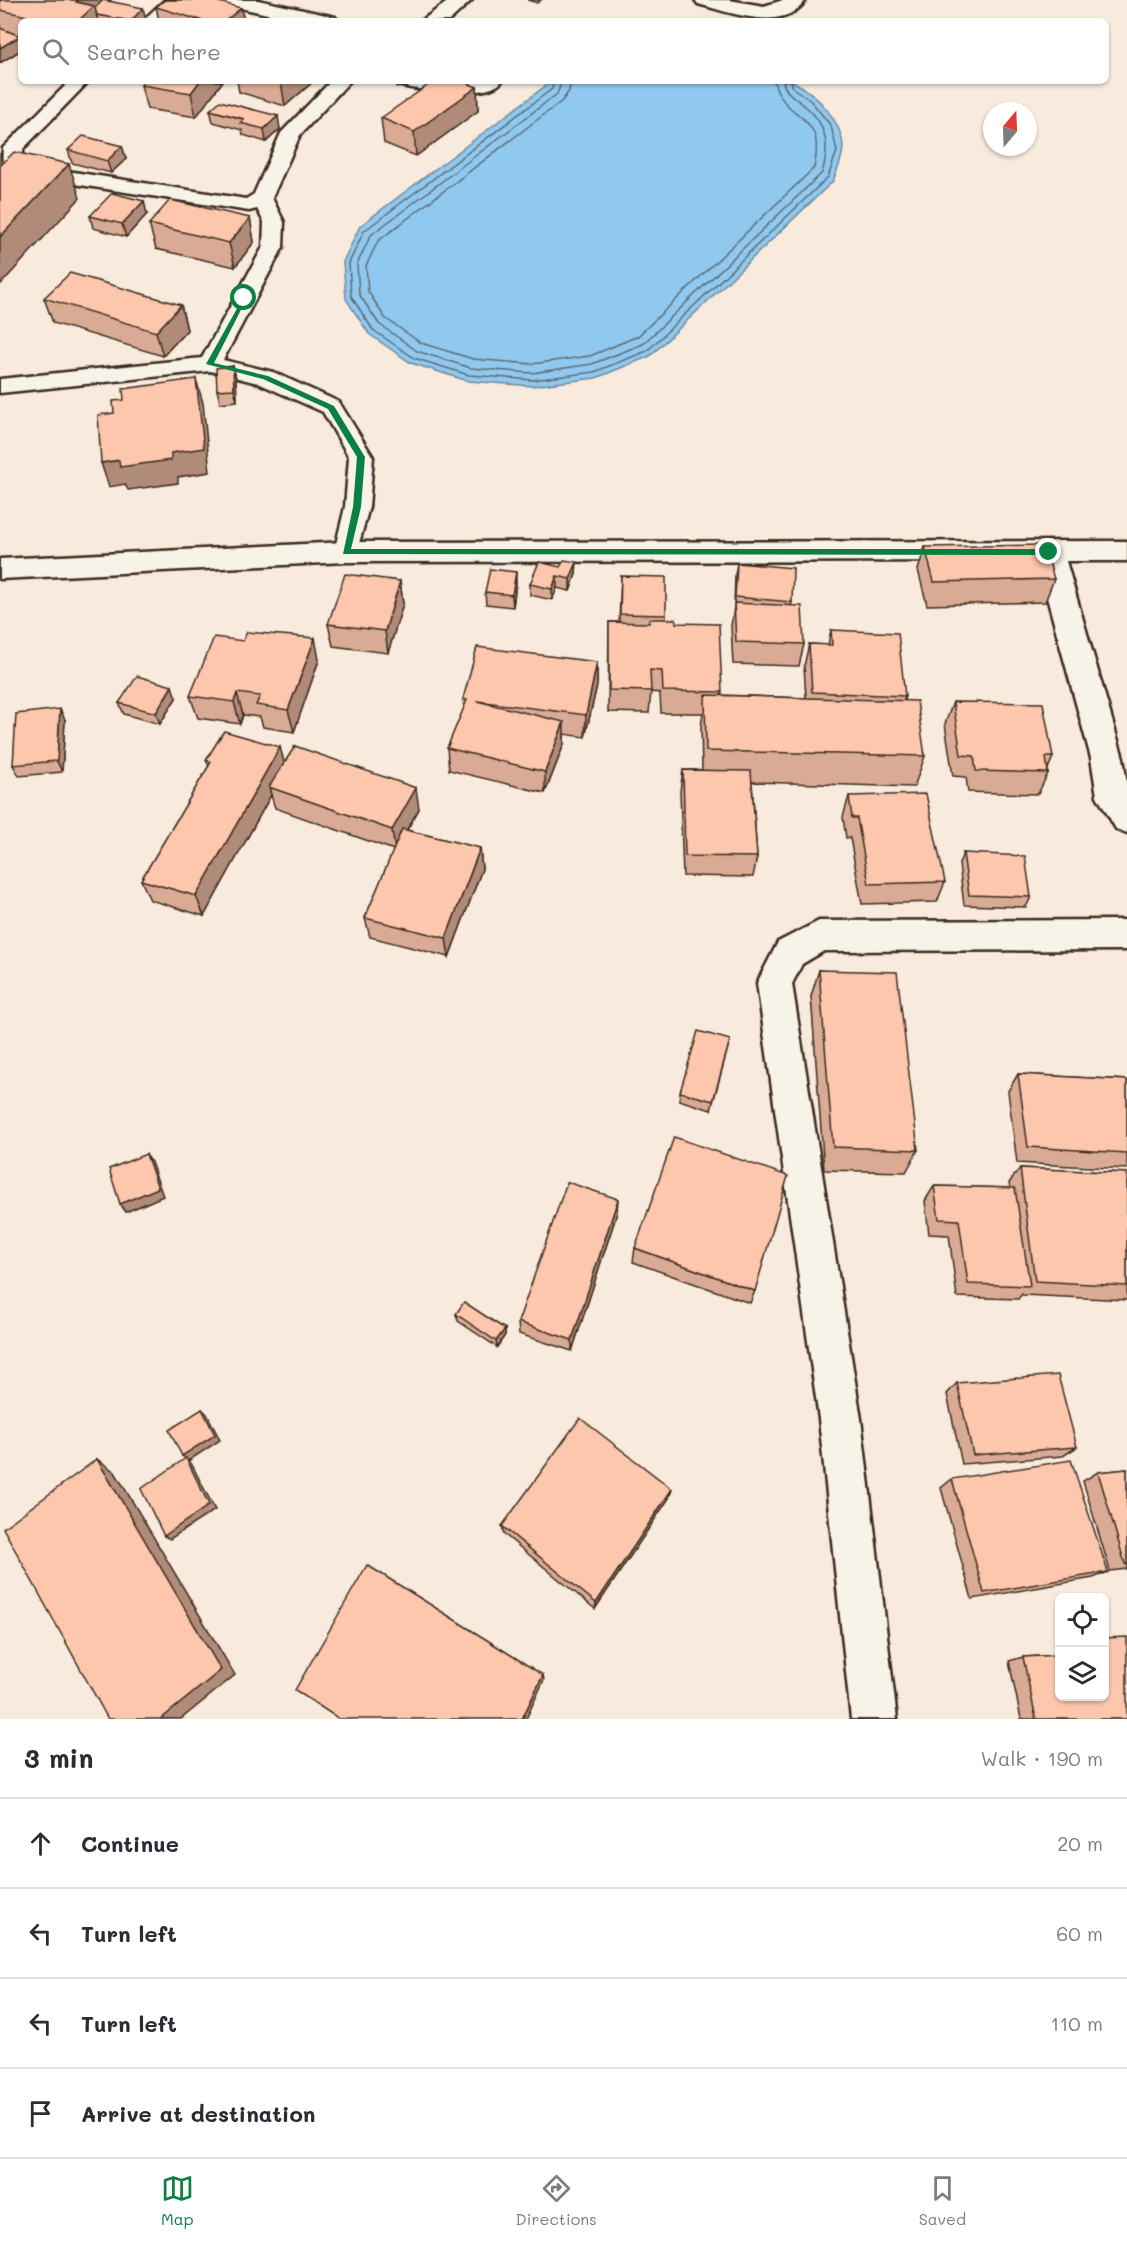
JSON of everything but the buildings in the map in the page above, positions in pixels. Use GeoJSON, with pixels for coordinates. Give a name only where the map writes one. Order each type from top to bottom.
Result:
{"type":"FeatureCollection","features":[{"type":"Feature","properties":{"kind":"street"},"geometry":{"type":"LineString","coordinates":[[229,0],[314,18]]}},
{"type":"Feature","properties":{"kind":"street"},"geometry":{"type":"LineString","coordinates":[[439,18],[462,0]]}},
{"type":"Feature","properties":{"kind":"street"},"geometry":{"type":"LineString","coordinates":[[705,0],[763,18],[787,8],[796,0]]}},
{"type":"Feature","properties":{"kind":"street"},"geometry":{"type":"LineString","coordinates":[[0,569],[346,552],[1127,551]]}},
{"type":"Feature","properties":{"kind":"street"},"geometry":{"type":"LineString","coordinates":[[1049,552],[1107,758],[1113,796],[1127,819]]}},
{"type":"Feature","properties":{"kind":"street"},"geometry":{"type":"LineString","coordinates":[[874,1719],[840,1419],[774,983],[790,953],[819,936],[1127,935]]}},
{"type":"Feature","properties":{"kind":"lane"},"geometry":{"type":"LineString","coordinates":[[155,18],[176,0]]}},
{"type":"Feature","properties":{"kind":"lane"},"geometry":{"type":"LineString","coordinates":[[0,190],[13,174],[13,148],[77,84]]}},
{"type":"Feature","properties":{"kind":"lane"},"geometry":{"type":"LineString","coordinates":[[0,190],[68,177],[249,205],[262,198],[291,133],[338,84]]}},
{"type":"Feature","properties":{"kind":"lane"},"geometry":{"type":"LineString","coordinates":[[414,84],[427,88],[445,89],[475,84]]}},
{"type":"Feature","properties":{"kind":"lane"},"geometry":{"type":"LineString","coordinates":[[210,364],[273,247],[274,222],[262,198]]}},
{"type":"Feature","properties":{"kind":"lane"},"geometry":{"type":"LineString","coordinates":[[0,386],[210,364],[265,377],[331,407],[361,457],[357,507],[346,552]]}},
{"type":"Feature","properties":{"kind":"water"},"geometry":{"type":"Polygon","coordinates":[[[548,84],[797,84],[828,111],[835,121],[843,143],[841,161],[833,181],[650,356],[596,378],[532,386],[468,381],[411,363],[369,334],[346,299],[343,262],[360,226],[548,84]]]}},
{"type":"Feature","properties":{"kind":"route"},"geometry":{"type":"LineString","coordinates":[[244,298],[210,364],[265,377],[331,407],[361,457],[357,507],[346,552],[1049,552]]}}]}
